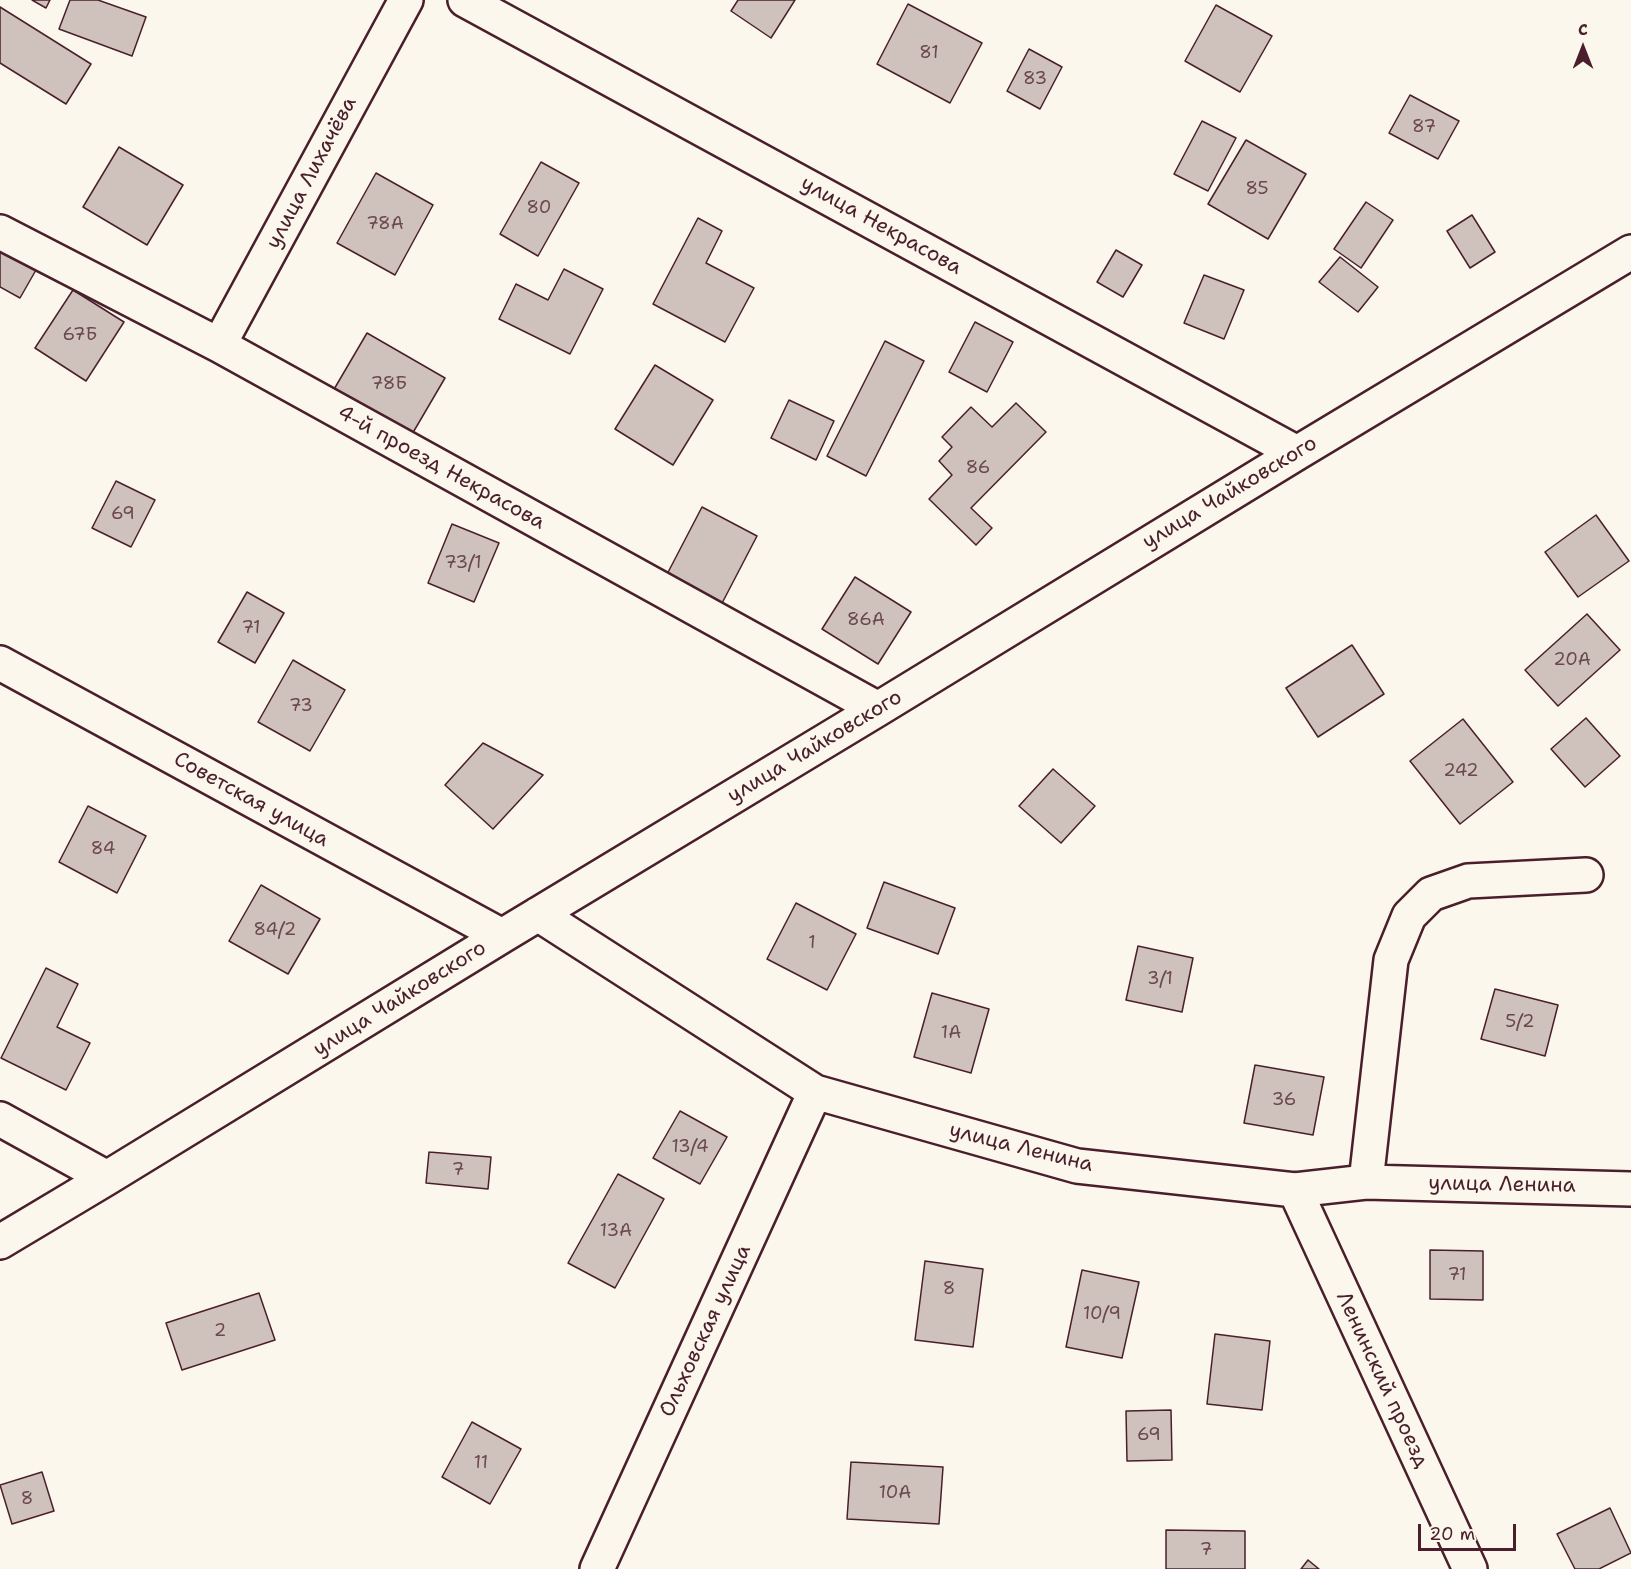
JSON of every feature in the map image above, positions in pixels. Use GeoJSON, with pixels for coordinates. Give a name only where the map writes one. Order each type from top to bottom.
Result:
{"type":"FeatureCollection","features":[{"type":"Feature","properties":{"kind":"street","name":"улица Лихачёва"},"geometry":{"type":"LineString","coordinates":[[219,345],[406,0]]}},
{"type":"Feature","properties":{"kind":"street","name":"улица Некрасова"},"geometry":{"type":"LineString","coordinates":[[465,0],[1297,453]]}},
{"type":"Feature","properties":{"kind":"street","name":"4-й проезд Некрасова"},"geometry":{"type":"LineString","coordinates":[[0,232],[219,345],[878,709]]}},
{"type":"Feature","properties":{"kind":"street","name":"улица Чайковского"},"geometry":{"type":"LineString","coordinates":[[0,1242],[1631,252]]}},
{"type":"Feature","properties":{"kind":"street","name":"Советская улица"},"geometry":{"type":"LineString","coordinates":[[0,663],[502,936]]}},
{"type":"Feature","properties":{"kind":"street"},"geometry":{"type":"LineString","coordinates":[[1366,1182],[1391,960],[1410,916],[1431,894],[1468,881],[1586,875]]}},
{"type":"Feature","properties":{"kind":"street","name":"улица Ленина"},"geometry":{"type":"LineString","coordinates":[[538,914],[814,1092],[1077,1166],[1295,1190],[1366,1182],[1631,1189]]}},
{"type":"Feature","properties":{"kind":"street","name":"Ольховская улица"},"geometry":{"type":"LineString","coordinates":[[597,1569],[814,1092]]}},
{"type":"Feature","properties":{"kind":"street"},"geometry":{"type":"LineString","coordinates":[[0,1119],[107,1178]]}},
{"type":"Feature","properties":{"kind":"street","name":"Ленинский проезд"},"geometry":{"type":"LineString","coordinates":[[1295,1190],[1470,1569]]}},
{"type":"Feature","properties":{"kind":"building"},"geometry":{"type":"Polygon","coordinates":[[[32,0],[50,0],[46,8],[32,0]]]}},
{"type":"Feature","properties":{"kind":"building"},"geometry":{"type":"Polygon","coordinates":[[[70,0],[98,0],[146,17],[132,56],[59,29],[70,0]]]}},
{"type":"Feature","properties":{"kind":"building"},"geometry":{"type":"Polygon","coordinates":[[[738,0],[795,0],[771,38],[731,11],[738,0]]]}},
{"type":"Feature","properties":{"kind":"building"},"geometry":{"type":"Polygon","coordinates":[[[908,4],[982,43],[950,103],[877,64],[908,4]]]}},
{"type":"Feature","properties":{"kind":"building"},"geometry":{"type":"Polygon","coordinates":[[[1216,5],[1272,36],[1240,92],[1185,61],[1216,5]]]}},
{"type":"Feature","properties":{"kind":"building"},"geometry":{"type":"Polygon","coordinates":[[[0,7],[91,64],[66,104],[0,63],[0,7]]]}},
{"type":"Feature","properties":{"kind":"building"},"geometry":{"type":"Polygon","coordinates":[[[1029,49],[1062,67],[1040,109],[1007,91],[1029,49]]]}},
{"type":"Feature","properties":{"kind":"building"},"geometry":{"type":"Polygon","coordinates":[[[1410,95],[1459,121],[1438,159],[1389,133],[1410,95]]]}},
{"type":"Feature","properties":{"kind":"building"},"geometry":{"type":"Polygon","coordinates":[[[1202,121],[1236,138],[1208,191],[1174,174],[1202,121]]]}},
{"type":"Feature","properties":{"kind":"building"},"geometry":{"type":"Polygon","coordinates":[[[1246,140],[1306,174],[1268,239],[1208,204],[1246,140]]]}},
{"type":"Feature","properties":{"kind":"building"},"geometry":{"type":"Polygon","coordinates":[[[119,147],[183,185],[147,245],[83,207],[119,147]]]}},
{"type":"Feature","properties":{"kind":"building"},"geometry":{"type":"Polygon","coordinates":[[[541,162],[579,183],[538,256],[500,234],[541,162]]]}},
{"type":"Feature","properties":{"kind":"building"},"geometry":{"type":"Polygon","coordinates":[[[376,173],[433,205],[395,275],[337,243],[376,173]]]}},
{"type":"Feature","properties":{"kind":"building"},"geometry":{"type":"Polygon","coordinates":[[[1366,202],[1393,220],[1361,268],[1334,249],[1366,202]]]}},
{"type":"Feature","properties":{"kind":"building"},"geometry":{"type":"Polygon","coordinates":[[[1472,215],[1495,252],[1470,268],[1447,231],[1472,215]]]}},
{"type":"Feature","properties":{"kind":"building"},"geometry":{"type":"Polygon","coordinates":[[[698,218],[722,231],[706,263],[754,288],[725,342],[653,304],[698,218]]]}},
{"type":"Feature","properties":{"kind":"building"},"geometry":{"type":"Polygon","coordinates":[[[0,250],[36,270],[20,298],[0,287],[0,250]]]}},
{"type":"Feature","properties":{"kind":"building"},"geometry":{"type":"Polygon","coordinates":[[[1116,250],[1142,265],[1123,297],[1097,282],[1116,250]]]}},
{"type":"Feature","properties":{"kind":"building"},"geometry":{"type":"Polygon","coordinates":[[[1340,257],[1378,287],[1358,312],[1319,282],[1340,257]]]}},
{"type":"Feature","properties":{"kind":"building"},"geometry":{"type":"Polygon","coordinates":[[[564,269],[603,289],[570,354],[499,319],[516,284],[548,300],[564,269]]]}},
{"type":"Feature","properties":{"kind":"building"},"geometry":{"type":"Polygon","coordinates":[[[1204,275],[1244,290],[1224,339],[1184,323],[1204,275]]]}},
{"type":"Feature","properties":{"kind":"building"},"geometry":{"type":"Polygon","coordinates":[[[73,290],[124,322],[86,381],[35,348],[73,290]]]}},
{"type":"Feature","properties":{"kind":"building"},"geometry":{"type":"Polygon","coordinates":[[[975,322],[1013,342],[987,392],[949,372],[975,322]]]}},
{"type":"Feature","properties":{"kind":"building"},"geometry":{"type":"Polygon","coordinates":[[[367,333],[445,378],[411,436],[333,391],[367,333]]]}},
{"type":"Feature","properties":{"kind":"building"},"geometry":{"type":"Polygon","coordinates":[[[885,341],[924,361],[866,476],[827,456],[885,341]]]}},
{"type":"Feature","properties":{"kind":"building"},"geometry":{"type":"Polygon","coordinates":[[[655,365],[713,400],[673,465],[615,429],[655,365]]]}},
{"type":"Feature","properties":{"kind":"building"},"geometry":{"type":"Polygon","coordinates":[[[789,400],[834,421],[816,460],[771,438],[789,400]]]}},
{"type":"Feature","properties":{"kind":"building"},"geometry":{"type":"Polygon","coordinates":[[[1016,403],[1046,432],[971,508],[992,528],[976,545],[929,499],[952,475],[939,461],[952,447],[942,437],[971,407],[992,427],[1016,403]]]}},
{"type":"Feature","properties":{"kind":"building"},"geometry":{"type":"Polygon","coordinates":[[[116,481],[155,500],[131,547],[92,528],[116,481]]]}},
{"type":"Feature","properties":{"kind":"building"},"geometry":{"type":"Polygon","coordinates":[[[702,507],[757,536],[719,609],[664,580],[702,507]]]}},
{"type":"Feature","properties":{"kind":"building"},"geometry":{"type":"Polygon","coordinates":[[[1596,515],[1629,561],[1578,597],[1545,552],[1596,515]]]}},
{"type":"Feature","properties":{"kind":"building"},"geometry":{"type":"Polygon","coordinates":[[[452,524],[499,543],[474,602],[428,583],[452,524]]]}},
{"type":"Feature","properties":{"kind":"building"},"geometry":{"type":"Polygon","coordinates":[[[855,577],[911,612],[878,664],[822,629],[855,577]]]}},
{"type":"Feature","properties":{"kind":"building"},"geometry":{"type":"Polygon","coordinates":[[[247,592],[284,613],[255,663],[218,642],[247,592]]]}},
{"type":"Feature","properties":{"kind":"building"},"geometry":{"type":"Polygon","coordinates":[[[1587,614],[1620,650],[1558,706],[1525,670],[1587,614]]]}},
{"type":"Feature","properties":{"kind":"building"},"geometry":{"type":"Polygon","coordinates":[[[1352,645],[1384,694],[1318,737],[1286,688],[1352,645]]]}},
{"type":"Feature","properties":{"kind":"building"},"geometry":{"type":"Polygon","coordinates":[[[293,660],[345,690],[310,751],[258,722],[293,660]]]}},
{"type":"Feature","properties":{"kind":"building"},"geometry":{"type":"Polygon","coordinates":[[[1586,718],[1620,756],[1585,787],[1551,749],[1586,718]]]}},
{"type":"Feature","properties":{"kind":"building"},"geometry":{"type":"Polygon","coordinates":[[[1463,719],[1513,782],[1460,824],[1410,761],[1463,719]]]}},
{"type":"Feature","properties":{"kind":"building"},"geometry":{"type":"Polygon","coordinates":[[[483,743],[543,775],[493,829],[445,785],[483,743]]]}},
{"type":"Feature","properties":{"kind":"building"},"geometry":{"type":"Polygon","coordinates":[[[1053,769],[1095,806],[1061,843],[1019,806],[1053,769]]]}},
{"type":"Feature","properties":{"kind":"building"},"geometry":{"type":"Polygon","coordinates":[[[88,806],[146,836],[117,893],[59,862],[88,806]]]}},
{"type":"Feature","properties":{"kind":"building"},"geometry":{"type":"Polygon","coordinates":[[[884,882],[955,908],[938,954],[867,928],[884,882]]]}},
{"type":"Feature","properties":{"kind":"building"},"geometry":{"type":"Polygon","coordinates":[[[261,885],[320,919],[288,974],[229,941],[261,885]]]}},
{"type":"Feature","properties":{"kind":"building"},"geometry":{"type":"Polygon","coordinates":[[[796,903],[856,934],[827,990],[767,959],[796,903]]]}},
{"type":"Feature","properties":{"kind":"building"},"geometry":{"type":"Polygon","coordinates":[[[1138,946],[1193,958],[1182,1012],[1126,1000],[1138,946]]]}},
{"type":"Feature","properties":{"kind":"building"},"geometry":{"type":"Polygon","coordinates":[[[46,968],[78,984],[57,1027],[90,1043],[66,1090],[1,1058],[46,968]]]}},
{"type":"Feature","properties":{"kind":"building"},"geometry":{"type":"Polygon","coordinates":[[[1495,989],[1558,1005],[1545,1056],[1481,1039],[1495,989]]]}},
{"type":"Feature","properties":{"kind":"building"},"geometry":{"type":"Polygon","coordinates":[[[932,993],[989,1009],[971,1073],[914,1057],[932,993]]]}},
{"type":"Feature","properties":{"kind":"building"},"geometry":{"type":"Polygon","coordinates":[[[1255,1065],[1324,1077],[1313,1135],[1244,1123],[1255,1065]]]}},
{"type":"Feature","properties":{"kind":"building"},"geometry":{"type":"Polygon","coordinates":[[[680,1111],[727,1137],[700,1184],[653,1158],[680,1111]]]}},
{"type":"Feature","properties":{"kind":"building"},"geometry":{"type":"Polygon","coordinates":[[[429,1152],[491,1157],[488,1189],[426,1183],[429,1152]]]}},
{"type":"Feature","properties":{"kind":"building"},"geometry":{"type":"Polygon","coordinates":[[[618,1174],[664,1199],[615,1288],[568,1263],[618,1174]]]}},
{"type":"Feature","properties":{"kind":"building"},"geometry":{"type":"Polygon","coordinates":[[[1430,1250],[1483,1251],[1483,1300],[1430,1299],[1430,1250]]]}},
{"type":"Feature","properties":{"kind":"building"},"geometry":{"type":"Polygon","coordinates":[[[925,1261],[983,1269],[973,1347],[915,1340],[925,1261]]]}},
{"type":"Feature","properties":{"kind":"building"},"geometry":{"type":"Polygon","coordinates":[[[1082,1270],[1139,1282],[1122,1358],[1066,1347],[1082,1270]]]}},
{"type":"Feature","properties":{"kind":"building"},"geometry":{"type":"Polygon","coordinates":[[[259,1293],[275,1340],[182,1370],[166,1323],[259,1293]]]}},
{"type":"Feature","properties":{"kind":"building"},"geometry":{"type":"Polygon","coordinates":[[[1215,1334],[1270,1341],[1262,1410],[1207,1404],[1215,1334]]]}},
{"type":"Feature","properties":{"kind":"building"},"geometry":{"type":"Polygon","coordinates":[[[1171,1410],[1172,1460],[1127,1461],[1126,1411],[1171,1410]]]}},
{"type":"Feature","properties":{"kind":"building"},"geometry":{"type":"Polygon","coordinates":[[[472,1422],[521,1449],[490,1504],[442,1477],[472,1422]]]}},
{"type":"Feature","properties":{"kind":"building"},"geometry":{"type":"Polygon","coordinates":[[[851,1462],[943,1467],[939,1524],[847,1519],[851,1462]]]}},
{"type":"Feature","properties":{"kind":"building"},"geometry":{"type":"Polygon","coordinates":[[[42,1472],[54,1511],[12,1524],[0,1485],[42,1472]]]}},
{"type":"Feature","properties":{"kind":"building"},"geometry":{"type":"Polygon","coordinates":[[[1610,1508],[1631,1553],[1599,1569],[1575,1569],[1557,1534],[1610,1508]]]}},
{"type":"Feature","properties":{"kind":"building"},"geometry":{"type":"Polygon","coordinates":[[[1166,1530],[1245,1531],[1245,1569],[1166,1569],[1166,1530]]]}},
{"type":"Feature","properties":{"kind":"building"},"geometry":{"type":"Polygon","coordinates":[[[1308,1560],[1319,1569],[1301,1569],[1308,1560]]]}}]}
